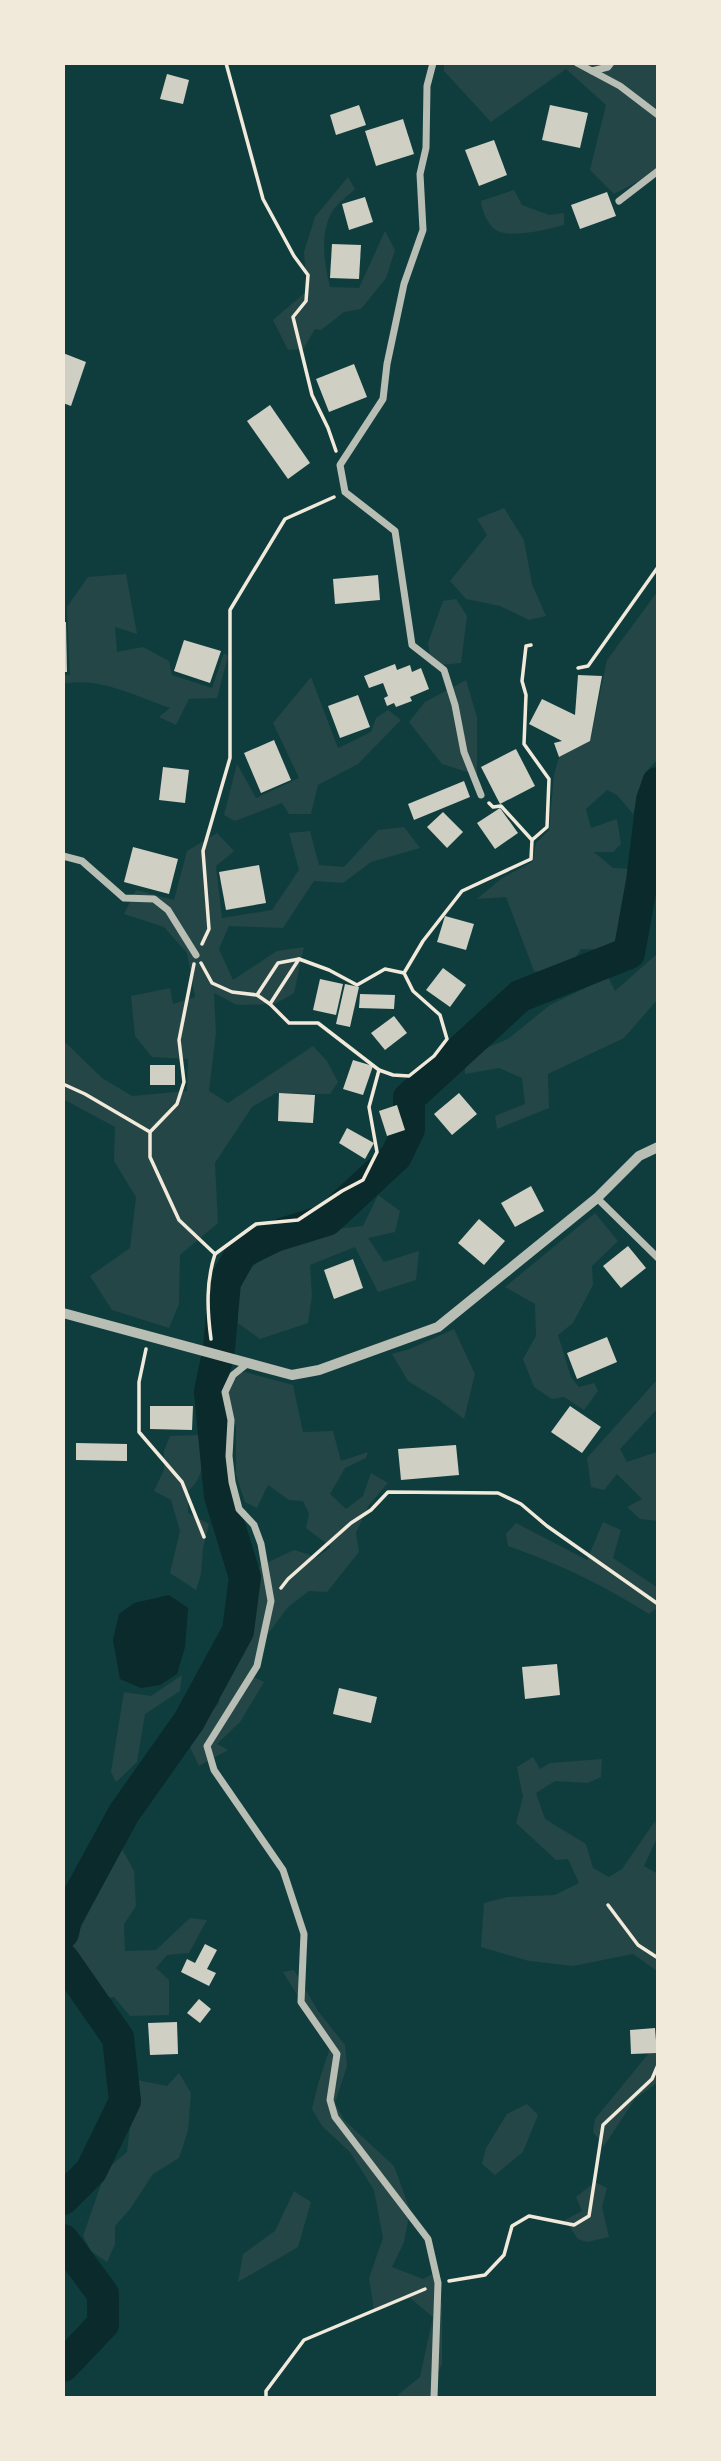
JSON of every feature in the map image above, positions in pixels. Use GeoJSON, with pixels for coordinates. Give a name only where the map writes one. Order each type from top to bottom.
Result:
{"type":"FeatureCollection","features":[{"type":"Feature","properties":{"kind":"street"},"geometry":{"type":"LineString","coordinates":[[433,63],[427,86],[426,148],[420,174],[423,230],[404,284],[387,364],[383,399],[340,465],[345,492],[396,531],[412,645],[444,670],[455,705],[464,752],[481,794]]}},
{"type":"Feature","properties":{"kind":"street"},"geometry":{"type":"LineString","coordinates":[[577,63],[620,86],[658,115]]}},
{"type":"Feature","properties":{"kind":"street"},"geometry":{"type":"LineString","coordinates":[[592,71],[608,67],[611,63]]}},
{"type":"Feature","properties":{"kind":"street"},"geometry":{"type":"LineString","coordinates":[[619,201],[658,171]]}},
{"type":"Feature","properties":{"kind":"street"},"geometry":{"type":"LineString","coordinates":[[63,856],[82,861],[124,898],[154,899],[168,911],[196,955]]}},
{"type":"Feature","properties":{"kind":"street"},"geometry":{"type":"LineString","coordinates":[[63,1313],[292,1375],[319,1370],[438,1327],[597,1198],[639,1156],[658,1147]]}},
{"type":"Feature","properties":{"kind":"street"},"geometry":{"type":"LineString","coordinates":[[597,1198],[658,1258]]}},
{"type":"Feature","properties":{"kind":"street"},"geometry":{"type":"LineString","coordinates":[[248,1363],[233,1375],[225,1392],[231,1420],[229,1456],[239,1508],[254,1525],[261,1544],[271,1601],[257,1666],[207,1746],[214,1770],[283,1870],[304,1934],[301,2002],[337,2054],[330,2100],[335,2117],[428,2239],[438,2283],[434,2398]]}},
{"type":"Feature","properties":{"kind":"path"},"geometry":{"type":"LineString","coordinates":[[226,63],[262,199],[294,256],[308,275],[306,301],[293,317],[312,395],[328,428],[340,465]]}},
{"type":"Feature","properties":{"kind":"path"},"geometry":{"type":"LineString","coordinates":[[215,1254],[178,1220],[150,1157],[150,1132],[177,1104],[184,1082],[179,1040],[196,955],[209,929],[203,851],[230,758],[230,610],[285,519],[345,492]]}},
{"type":"Feature","properties":{"kind":"path"},"geometry":{"type":"LineString","coordinates":[[578,668],[588,666],[658,567]]}},
{"type":"Feature","properties":{"kind":"path"},"geometry":{"type":"LineString","coordinates":[[531,645],[526,646],[522,681],[526,695],[524,744],[549,779],[547,827],[532,840]]}},
{"type":"Feature","properties":{"kind":"path"},"geometry":{"type":"LineString","coordinates":[[404,974],[423,941],[462,891],[531,859],[532,840],[501,806],[493,807],[481,794]]}},
{"type":"Feature","properties":{"kind":"path"},"geometry":{"type":"LineString","coordinates":[[196,955],[212,983],[232,992],[257,995],[289,1023],[318,1023],[379,1070],[393,1075],[409,1076],[434,1056],[447,1039],[440,1015],[413,992],[404,974]]}},
{"type":"Feature","properties":{"kind":"path"},"geometry":{"type":"LineString","coordinates":[[257,995],[278,963],[299,958],[357,985],[386,970],[404,974]]}},
{"type":"Feature","properties":{"kind":"path"},"geometry":{"type":"LineString","coordinates":[[270,1004],[299,958]]}},
{"type":"Feature","properties":{"kind":"path"},"geometry":{"type":"LineString","coordinates":[[212,1348],[208,1275],[215,1254],[256,1224],[298,1220],[363,1180],[377,1152],[369,1107],[379,1070]]}},
{"type":"Feature","properties":{"kind":"path"},"geometry":{"type":"LineString","coordinates":[[63,1084],[150,1132]]}},
{"type":"Feature","properties":{"kind":"path"},"geometry":{"type":"LineString","coordinates":[[148,1336],[139,1382],[139,1432],[182,1482],[204,1537]]}},
{"type":"Feature","properties":{"kind":"path"},"geometry":{"type":"LineString","coordinates":[[271,1601],[288,1579],[351,1523],[371,1510],[388,1492],[475,1491],[498,1493],[522,1504],[548,1526],[658,1604]]}},
{"type":"Feature","properties":{"kind":"path"},"geometry":{"type":"LineString","coordinates":[[608,1905],[638,1945],[658,1958]]}},
{"type":"Feature","properties":{"kind":"path"},"geometry":{"type":"LineString","coordinates":[[266,2398],[266,2391],[304,2340],[438,2283],[485,2275],[504,2255],[512,2225],[529,2216],[574,2225],[589,2216],[603,2124],[652,2080],[658,2065]]}},
{"type":"Feature","properties":{"kind":"shaded area"},"geometry":{"type":"Polygon","coordinates":[[[444,63],[658,63],[658,171],[614,194],[590,170],[606,105],[566,69],[491,122],[444,71],[444,63]]]}},
{"type":"Feature","properties":{"kind":"shaded area"},"geometry":{"type":"Polygon","coordinates":[[[348,177],[355,189],[334,209],[326,227],[325,257],[330,287],[359,288],[385,231],[395,250],[386,278],[361,309],[344,312],[321,330],[315,329],[303,349],[288,350],[273,320],[307,291],[304,252],[315,217],[348,177]]]}},
{"type":"Feature","properties":{"kind":"shaded area"},"geometry":{"type":"Polygon","coordinates":[[[514,190],[522,205],[549,215],[564,213],[564,225],[510,234],[496,230],[485,217],[481,201],[514,190]]]}},
{"type":"Feature","properties":{"kind":"shaded area"},"geometry":{"type":"Polygon","coordinates":[[[504,508],[524,540],[532,584],[546,616],[529,620],[500,606],[466,599],[450,581],[487,535],[477,519],[504,508]]]}},
{"type":"Feature","properties":{"kind":"shaded area"},"geometry":{"type":"Polygon","coordinates":[[[126,574],[137,634],[115,627],[117,652],[143,647],[169,661],[172,675],[212,688],[224,653],[228,656],[217,698],[189,699],[176,725],[159,717],[170,708],[131,693],[90,683],[63,684],[63,675],[70,675],[67,607],[88,577],[126,574]]]}},
{"type":"Feature","properties":{"kind":"shaded area"},"geometry":{"type":"Polygon","coordinates":[[[658,591],[658,759],[644,774],[633,814],[617,795],[607,790],[586,809],[591,828],[617,819],[621,844],[613,852],[594,852],[613,868],[632,869],[628,924],[617,950],[581,949],[565,975],[534,971],[506,897],[477,899],[502,878],[532,862],[536,843],[549,830],[554,775],[559,757],[590,741],[607,660],[658,591]]]}},
{"type":"Feature","properties":{"kind":"shaded area"},"geometry":{"type":"Polygon","coordinates":[[[456,599],[467,616],[461,663],[431,666],[428,643],[443,601],[456,599]]]}},
{"type":"Feature","properties":{"kind":"shaded area"},"geometry":{"type":"Polygon","coordinates":[[[311,677],[338,748],[371,732],[376,718],[388,710],[401,720],[358,764],[318,785],[311,814],[289,814],[282,803],[235,821],[224,815],[237,764],[256,798],[299,778],[273,723],[311,677]]]}},
{"type":"Feature","properties":{"kind":"shaded area"},"geometry":{"type":"Polygon","coordinates":[[[466,680],[477,717],[477,775],[442,764],[409,722],[425,702],[466,680]]]}},
{"type":"Feature","properties":{"kind":"shaded area"},"geometry":{"type":"Polygon","coordinates":[[[404,827],[420,848],[371,862],[343,883],[314,881],[283,928],[229,926],[219,949],[233,980],[277,951],[304,947],[294,993],[275,1004],[235,1004],[214,993],[216,1033],[209,1091],[228,1103],[313,1046],[327,1061],[338,1082],[330,1094],[276,1093],[252,1107],[215,1163],[218,1223],[180,1255],[179,1304],[169,1328],[112,1310],[90,1276],[130,1248],[136,1197],[114,1161],[115,1127],[63,1099],[63,1040],[102,1078],[132,1096],[187,1091],[188,1059],[152,1057],[135,1036],[131,996],[170,988],[173,1004],[195,997],[187,953],[164,927],[124,914],[136,890],[174,900],[187,851],[217,833],[234,851],[216,866],[222,918],[272,910],[299,870],[289,833],[310,831],[319,865],[344,867],[378,830],[404,827]]]}},
{"type":"Feature","properties":{"kind":"shaded area"},"geometry":{"type":"Polygon","coordinates":[[[658,953],[658,999],[624,1038],[548,1074],[549,1108],[497,1129],[495,1116],[525,1104],[522,1078],[499,1068],[465,1074],[465,1057],[508,1039],[550,1005],[608,977],[615,991],[658,953]]]}},
{"type":"Feature","properties":{"kind":"shaded area"},"geometry":{"type":"Polygon","coordinates":[[[378,1195],[400,1211],[395,1232],[368,1238],[384,1262],[419,1251],[416,1280],[378,1292],[355,1247],[310,1265],[312,1296],[308,1323],[260,1339],[238,1323],[238,1277],[276,1249],[309,1232],[363,1226],[378,1195]]]}},
{"type":"Feature","properties":{"kind":"shaded area"},"geometry":{"type":"Polygon","coordinates":[[[595,1213],[618,1241],[592,1266],[593,1285],[573,1323],[558,1335],[571,1377],[579,1387],[594,1383],[598,1391],[584,1410],[564,1397],[552,1399],[534,1387],[523,1359],[536,1336],[535,1304],[505,1287],[595,1213]]]}},
{"type":"Feature","properties":{"kind":"shaded area"},"geometry":{"type":"Polygon","coordinates":[[[454,1329],[475,1374],[464,1419],[408,1381],[392,1354],[454,1329]]]}},
{"type":"Feature","properties":{"kind":"shaded area"},"geometry":{"type":"Polygon","coordinates":[[[245,1372],[293,1385],[303,1432],[333,1431],[341,1461],[368,1452],[366,1458],[345,1468],[330,1494],[346,1509],[363,1496],[371,1473],[388,1483],[369,1505],[356,1533],[359,1552],[327,1592],[309,1591],[288,1607],[265,1638],[252,1676],[264,1682],[240,1722],[217,1744],[228,1750],[199,1766],[186,1739],[219,1703],[224,1679],[245,1644],[253,1616],[256,1568],[294,1550],[317,1557],[331,1547],[306,1528],[309,1514],[303,1501],[289,1500],[268,1485],[257,1508],[245,1502],[236,1475],[236,1426],[222,1409],[226,1377],[245,1372]]]}},
{"type":"Feature","properties":{"kind":"shaded area"},"geometry":{"type":"Polygon","coordinates":[[[656,1381],[658,1408],[620,1449],[627,1462],[657,1452],[658,1521],[640,1519],[627,1507],[642,1499],[617,1474],[604,1490],[591,1487],[587,1458],[656,1381]]]}},
{"type":"Feature","properties":{"kind":"shaded area"},"geometry":{"type":"Polygon","coordinates":[[[201,1435],[201,1472],[188,1491],[188,1513],[209,1524],[196,1590],[170,1573],[180,1531],[171,1500],[154,1491],[164,1470],[164,1451],[170,1436],[201,1435]]]}},
{"type":"Feature","properties":{"kind":"shaded area"},"geometry":{"type":"Polygon","coordinates":[[[603,1522],[621,1530],[613,1558],[658,1588],[658,1607],[649,1614],[581,1576],[508,1546],[506,1534],[516,1523],[587,1560],[603,1522]]]}},
{"type":"Feature","properties":{"kind":"shaded area"},"geometry":{"type":"Polygon","coordinates":[[[169,1595],[188,1608],[185,1647],[177,1674],[160,1685],[141,1688],[120,1679],[113,1640],[119,1614],[134,1603],[169,1595]]]}},
{"type":"Feature","properties":{"kind":"shaded area"},"geometry":{"type":"Polygon","coordinates":[[[182,1675],[180,1691],[145,1714],[137,1762],[116,1782],[111,1772],[124,1692],[151,1696],[182,1675]]]}},
{"type":"Feature","properties":{"kind":"shaded area"},"geometry":{"type":"Polygon","coordinates":[[[533,1757],[540,1769],[550,1763],[602,1759],[601,1777],[588,1783],[555,1781],[536,1793],[545,1819],[586,1844],[593,1868],[609,1877],[622,1869],[655,1821],[658,1836],[644,1866],[658,1874],[658,1974],[633,1954],[573,1966],[529,1961],[481,1947],[484,1903],[507,1897],[555,1895],[579,1883],[568,1859],[556,1860],[516,1823],[523,1797],[517,1767],[533,1757]]]}},
{"type":"Feature","properties":{"kind":"shaded area"},"geometry":{"type":"Polygon","coordinates":[[[122,1849],[134,1871],[136,1906],[124,1924],[125,1951],[156,1950],[190,1918],[207,1920],[189,1953],[167,1955],[156,1968],[169,1980],[169,2015],[130,2016],[114,1997],[100,1998],[77,1962],[72,1944],[122,1849]]]}},
{"type":"Feature","properties":{"kind":"shaded area"},"geometry":{"type":"Polygon","coordinates":[[[294,1970],[318,2011],[345,2045],[347,2066],[335,2103],[344,2120],[394,2166],[410,2210],[404,2242],[392,2267],[423,2279],[435,2273],[442,2304],[442,2364],[431,2386],[439,2398],[398,2398],[399,2394],[420,2377],[433,2317],[410,2298],[374,2310],[369,2278],[383,2238],[374,2190],[350,2152],[322,2126],[312,2109],[330,2048],[283,1972],[294,1970]]]}},
{"type":"Feature","properties":{"kind":"shaded area"},"geometry":{"type":"Polygon","coordinates":[[[658,2042],[658,2082],[635,2099],[604,2146],[593,2132],[595,2119],[658,2042]]]}},
{"type":"Feature","properties":{"kind":"shaded area"},"geometry":{"type":"Polygon","coordinates":[[[179,2073],[191,2093],[188,2131],[179,2158],[153,2174],[115,2226],[115,2244],[107,2262],[91,2251],[83,2236],[106,2170],[127,2152],[132,2079],[167,2086],[179,2073]]]}},
{"type":"Feature","properties":{"kind":"shaded area"},"geometry":{"type":"Polygon","coordinates":[[[527,2104],[538,2115],[523,2152],[495,2175],[482,2164],[486,2148],[507,2114],[527,2104]]]}},
{"type":"Feature","properties":{"kind":"shaded area"},"geometry":{"type":"Polygon","coordinates":[[[595,2182],[607,2188],[602,2207],[609,2237],[587,2242],[578,2239],[565,2220],[582,2211],[576,2197],[595,2182]]]}},
{"type":"Feature","properties":{"kind":"shaded area"},"geometry":{"type":"Polygon","coordinates":[[[294,2191],[311,2202],[298,2247],[238,2282],[243,2254],[275,2231],[294,2191]]]}},
{"type":"Feature","properties":{"kind":"building"},"geometry":{"type":"Polygon","coordinates":[[[167,74],[189,80],[183,104],[160,99],[167,74]]]}},
{"type":"Feature","properties":{"kind":"building"},"geometry":{"type":"Polygon","coordinates":[[[359,105],[366,125],[336,135],[330,115],[359,105]]]}},
{"type":"Feature","properties":{"kind":"building"},"geometry":{"type":"Polygon","coordinates":[[[550,105],[588,113],[580,148],[542,140],[550,105]]]}},
{"type":"Feature","properties":{"kind":"building"},"geometry":{"type":"Polygon","coordinates":[[[403,119],[414,154],[376,166],[365,131],[403,119]]]}},
{"type":"Feature","properties":{"kind":"building"},"geometry":{"type":"Polygon","coordinates":[[[494,140],[507,175],[479,186],[465,150],[494,140]]]}},
{"type":"Feature","properties":{"kind":"building"},"geometry":{"type":"Polygon","coordinates":[[[607,192],[616,216],[580,229],[571,205],[607,192]]]}},
{"type":"Feature","properties":{"kind":"building"},"geometry":{"type":"Polygon","coordinates":[[[365,197],[373,222],[349,230],[342,204],[365,197]]]}},
{"type":"Feature","properties":{"kind":"building"},"geometry":{"type":"Polygon","coordinates":[[[332,244],[361,245],[359,279],[330,278],[332,244]]]}},
{"type":"Feature","properties":{"kind":"building"},"geometry":{"type":"Polygon","coordinates":[[[63,353],[86,362],[71,406],[63,403],[63,353]]]}},
{"type":"Feature","properties":{"kind":"building"},"geometry":{"type":"Polygon","coordinates":[[[354,364],[367,397],[329,412],[316,379],[354,364]]]}},
{"type":"Feature","properties":{"kind":"building"},"geometry":{"type":"Polygon","coordinates":[[[270,405],[310,463],[288,479],[247,421],[270,405]]]}},
{"type":"Feature","properties":{"kind":"building"},"geometry":{"type":"Polygon","coordinates":[[[378,575],[380,600],[335,604],[333,579],[378,575]]]}},
{"type":"Feature","properties":{"kind":"building"},"geometry":{"type":"Polygon","coordinates":[[[63,622],[66,622],[67,672],[63,672],[63,622]]]}},
{"type":"Feature","properties":{"kind":"building"},"geometry":{"type":"Polygon","coordinates":[[[184,640],[221,651],[210,683],[174,671],[184,640]]]}},
{"type":"Feature","properties":{"kind":"building"},"geometry":{"type":"Polygon","coordinates":[[[395,664],[397,670],[410,665],[412,672],[421,668],[429,689],[410,697],[412,701],[396,707],[394,703],[387,706],[384,698],[388,696],[383,683],[369,688],[364,676],[395,664]]]}},
{"type":"Feature","properties":{"kind":"building"},"geometry":{"type":"Polygon","coordinates":[[[578,675],[602,676],[590,741],[559,757],[554,743],[562,741],[529,724],[542,699],[575,715],[578,675]]]}},
{"type":"Feature","properties":{"kind":"building"},"geometry":{"type":"Polygon","coordinates":[[[358,695],[370,727],[340,738],[328,706],[358,695]]]}},
{"type":"Feature","properties":{"kind":"building"},"geometry":{"type":"Polygon","coordinates":[[[274,740],[291,780],[261,793],[244,753],[274,740]]]}},
{"type":"Feature","properties":{"kind":"building"},"geometry":{"type":"Polygon","coordinates":[[[516,749],[535,786],[500,804],[481,767],[516,749]]]}},
{"type":"Feature","properties":{"kind":"building"},"geometry":{"type":"Polygon","coordinates":[[[163,767],[189,770],[185,803],[159,800],[163,767]]]}},
{"type":"Feature","properties":{"kind":"building"},"geometry":{"type":"Polygon","coordinates":[[[464,781],[470,797],[414,820],[408,804],[464,781]]]}},
{"type":"Feature","properties":{"kind":"building"},"geometry":{"type":"Polygon","coordinates":[[[500,808],[518,833],[495,849],[477,823],[500,808]]]}},
{"type":"Feature","properties":{"kind":"building"},"geometry":{"type":"Polygon","coordinates":[[[443,812],[463,832],[447,848],[427,827],[443,812]]]}},
{"type":"Feature","properties":{"kind":"building"},"geometry":{"type":"Polygon","coordinates":[[[133,847],[178,859],[169,894],[124,882],[133,847]]]}},
{"type":"Feature","properties":{"kind":"building"},"geometry":{"type":"Polygon","coordinates":[[[259,865],[266,903],[226,910],[219,872],[259,865]]]}},
{"type":"Feature","properties":{"kind":"building"},"geometry":{"type":"Polygon","coordinates":[[[445,916],[474,924],[466,950],[437,942],[445,916]]]}},
{"type":"Feature","properties":{"kind":"building"},"geometry":{"type":"Polygon","coordinates":[[[443,968],[466,985],[450,1007],[426,990],[443,968]]]}},
{"type":"Feature","properties":{"kind":"building"},"geometry":{"type":"Polygon","coordinates":[[[320,979],[343,984],[336,1015],[313,1010],[320,979]]]}},
{"type":"Feature","properties":{"kind":"building"},"geometry":{"type":"Polygon","coordinates":[[[345,984],[359,987],[350,1027],[336,1024],[345,984]]]}},
{"type":"Feature","properties":{"kind":"building"},"geometry":{"type":"Polygon","coordinates":[[[360,994],[395,995],[394,1009],[359,1008],[360,994]]]}},
{"type":"Feature","properties":{"kind":"building"},"geometry":{"type":"Polygon","coordinates":[[[394,1016],[407,1033],[385,1050],[371,1033],[394,1016]]]}},
{"type":"Feature","properties":{"kind":"building"},"geometry":{"type":"Polygon","coordinates":[[[353,1060],[373,1066],[363,1095],[343,1089],[353,1060]]]}},
{"type":"Feature","properties":{"kind":"building"},"geometry":{"type":"Polygon","coordinates":[[[150,1065],[175,1065],[175,1085],[150,1085],[150,1065]]]}},
{"type":"Feature","properties":{"kind":"building"},"geometry":{"type":"Polygon","coordinates":[[[279,1093],[315,1095],[313,1123],[278,1121],[279,1093]]]}},
{"type":"Feature","properties":{"kind":"building"},"geometry":{"type":"Polygon","coordinates":[[[459,1093],[477,1114],[452,1135],[434,1114],[459,1093]]]}},
{"type":"Feature","properties":{"kind":"building"},"geometry":{"type":"Polygon","coordinates":[[[397,1105],[405,1130],[387,1136],[379,1111],[397,1105]]]}},
{"type":"Feature","properties":{"kind":"building"},"geometry":{"type":"Polygon","coordinates":[[[347,1128],[374,1143],[365,1159],[339,1143],[347,1128]]]}},
{"type":"Feature","properties":{"kind":"building"},"geometry":{"type":"Polygon","coordinates":[[[531,1186],[544,1211],[515,1227],[501,1203],[531,1186]]]}},
{"type":"Feature","properties":{"kind":"building"},"geometry":{"type":"Polygon","coordinates":[[[479,1219],[505,1241],[484,1265],[458,1243],[479,1219]]]}},
{"type":"Feature","properties":{"kind":"building"},"geometry":{"type":"Polygon","coordinates":[[[628,1246],[646,1268],[621,1288],[603,1266],[628,1246]]]}},
{"type":"Feature","properties":{"kind":"building"},"geometry":{"type":"Polygon","coordinates":[[[353,1259],[363,1288],[334,1299],[324,1270],[353,1259]]]}},
{"type":"Feature","properties":{"kind":"building"},"geometry":{"type":"Polygon","coordinates":[[[607,1337],[617,1362],[577,1379],[567,1353],[607,1337]]]}},
{"type":"Feature","properties":{"kind":"building"},"geometry":{"type":"Polygon","coordinates":[[[150,1406],[193,1406],[192,1430],[150,1429],[150,1406]]]}},
{"type":"Feature","properties":{"kind":"building"},"geometry":{"type":"Polygon","coordinates":[[[570,1406],[601,1427],[582,1453],[551,1432],[570,1406]]]}},
{"type":"Feature","properties":{"kind":"building"},"geometry":{"type":"Polygon","coordinates":[[[76,1443],[127,1444],[127,1461],[76,1460],[76,1443]]]}},
{"type":"Feature","properties":{"kind":"building"},"geometry":{"type":"Polygon","coordinates":[[[456,1445],[459,1475],[401,1480],[398,1449],[456,1445]]]}},
{"type":"Feature","properties":{"kind":"building"},"geometry":{"type":"Polygon","coordinates":[[[557,1664],[560,1695],[525,1699],[522,1667],[557,1664]]]}},
{"type":"Feature","properties":{"kind":"building"},"geometry":{"type":"Polygon","coordinates":[[[339,1688],[377,1697],[371,1723],[333,1714],[339,1688]]]}},
{"type":"Feature","properties":{"kind":"building"},"geometry":{"type":"Polygon","coordinates":[[[205,1944],[217,1950],[207,1969],[216,1973],[209,1986],[181,1972],[187,1959],[195,1963],[205,1944]]]}},
{"type":"Feature","properties":{"kind":"building"},"geometry":{"type":"Polygon","coordinates":[[[199,1999],[211,2009],[200,2023],[187,2013],[199,1999]]]}},
{"type":"Feature","properties":{"kind":"building"},"geometry":{"type":"Polygon","coordinates":[[[177,2022],[178,2054],[150,2055],[148,2023],[177,2022]]]}},
{"type":"Feature","properties":{"kind":"building"},"geometry":{"type":"Polygon","coordinates":[[[655,2028],[657,2053],[631,2054],[630,2030],[655,2028]]]}},
{"type":"Feature","properties":{"kind":"waterway"},"geometry":{"type":"LineString","coordinates":[[63,1933],[66,1919],[124,1813],[189,1721],[238,1631],[245,1577],[220,1496],[210,1392],[219,1348],[225,1282],[242,1252],[275,1236],[327,1220],[396,1156],[409,1129],[409,1098],[520,996],[629,953],[642,881],[652,800],[658,783]]}},
{"type":"Feature","properties":{"kind":"waterway"},"geometry":{"type":"LineString","coordinates":[[63,1959],[118,2038],[125,2101],[91,2171],[63,2199]]}},
{"type":"Feature","properties":{"kind":"waterway"},"geometry":{"type":"LineString","coordinates":[[63,2240],[103,2294],[103,2324],[63,2366]]}}]}
